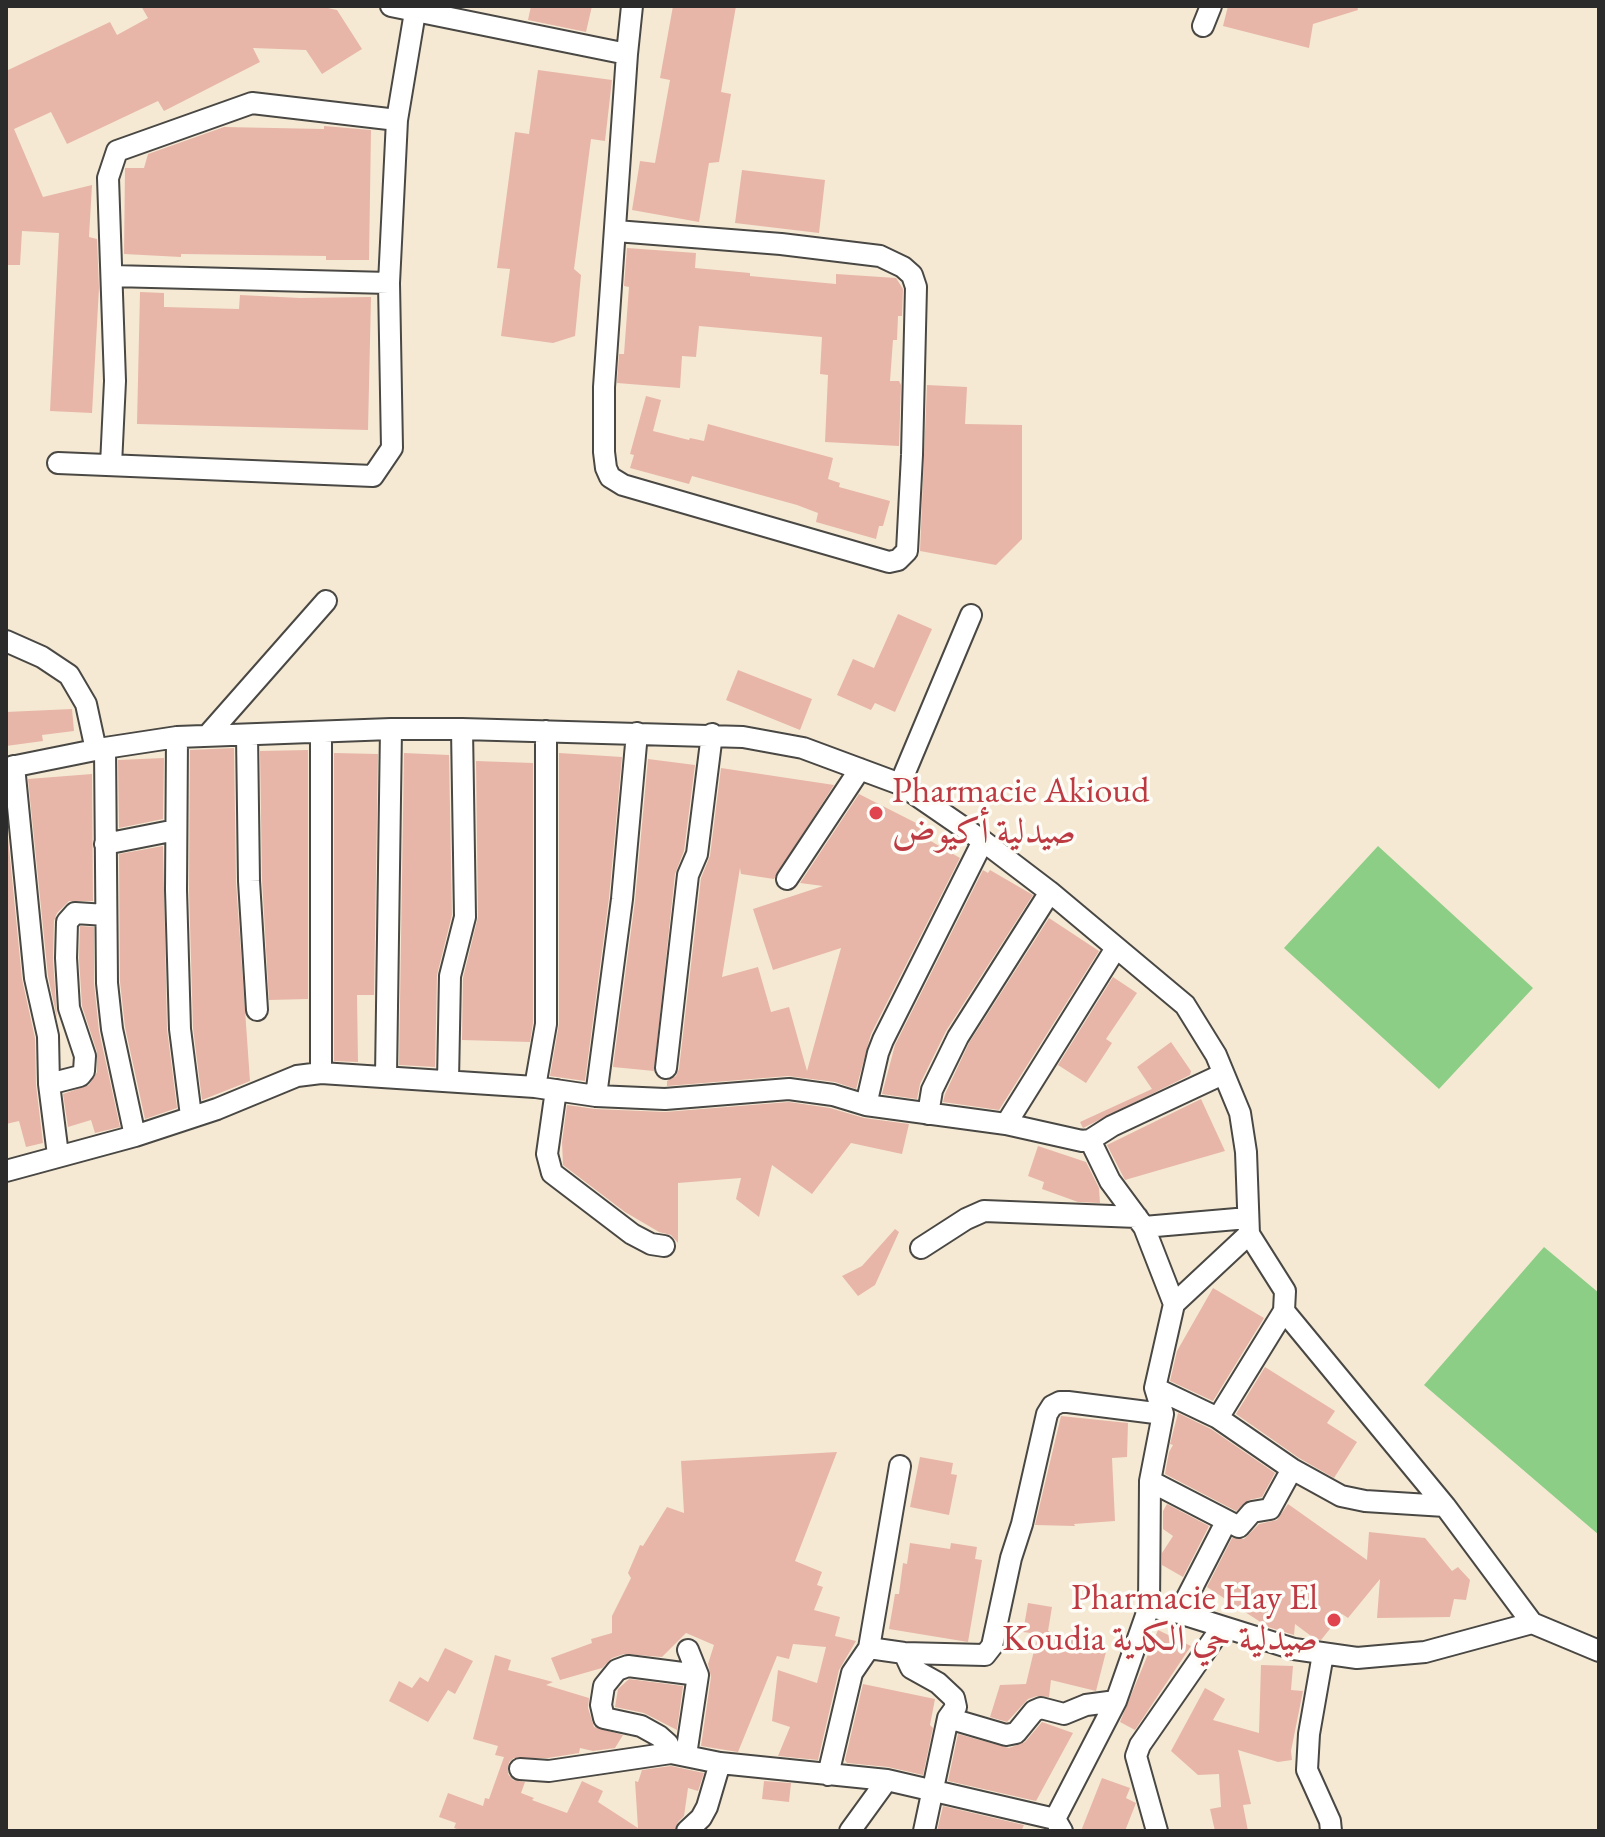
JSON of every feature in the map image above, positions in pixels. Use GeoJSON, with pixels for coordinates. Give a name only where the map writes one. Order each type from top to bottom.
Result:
{"type":"FeatureCollection","features":[{"type":"Feature","properties":{"kind":"street"},"geometry":{"type":"LineString","coordinates":[[391,6],[627,54]]}},
{"type":"Feature","properties":{"kind":"street"},"geometry":{"type":"LineString","coordinates":[[616,231],[781,244],[880,256],[912,275],[916,287],[912,455],[907,551],[898,560],[889,562],[623,485],[610,477],[604,452],[604,387],[632,6]]}},
{"type":"Feature","properties":{"kind":"street"},"geometry":{"type":"LineString","coordinates":[[1203,26],[1211,6]]}},
{"type":"Feature","properties":{"kind":"street"},"geometry":{"type":"LineString","coordinates":[[58,463],[373,476],[392,448],[389,283],[397,120],[415,12]]}},
{"type":"Feature","properties":{"kind":"street"},"geometry":{"type":"LineString","coordinates":[[111,465],[115,381],[108,178],[117,151],[252,103],[397,120]]}},
{"type":"Feature","properties":{"kind":"street"},"geometry":{"type":"LineString","coordinates":[[112,276],[389,283]]}},
{"type":"Feature","properties":{"kind":"street"},"geometry":{"type":"LineString","coordinates":[[207,736],[326,601]]}},
{"type":"Feature","properties":{"kind":"street"},"geometry":{"type":"LineString","coordinates":[[900,784],[971,615]]}},
{"type":"Feature","properties":{"kind":"street"},"geometry":{"type":"LineString","coordinates":[[6,641],[42,657],[69,675],[86,704],[100,749],[112,1029],[135,1136]]}},
{"type":"Feature","properties":{"kind":"street"},"geometry":{"type":"LineString","coordinates":[[386,1076],[391,729]]}},
{"type":"Feature","properties":{"kind":"street"},"geometry":{"type":"LineString","coordinates":[[58,1155],[49,1084],[48,1036],[35,978],[10,767],[177,737],[391,729],[680,736],[712,734],[803,748],[900,784],[983,841],[1050,892],[1185,1005],[1216,1055],[1240,1113],[1246,1152],[1249,1226],[1285,1291],[1284,1311],[1218,1418]]}},
{"type":"Feature","properties":{"kind":"street"},"geometry":{"type":"LineString","coordinates":[[448,1081],[450,976],[465,917],[462,729]]}},
{"type":"Feature","properties":{"kind":"street"},"geometry":{"type":"LineString","coordinates":[[535,1087],[546,1024],[546,731]]}},
{"type":"Feature","properties":{"kind":"street"},"geometry":{"type":"LineString","coordinates":[[321,732],[321,1073]]}},
{"type":"Feature","properties":{"kind":"street"},"geometry":{"type":"LineString","coordinates":[[596,1096],[622,899],[637,733]]}},
{"type":"Feature","properties":{"kind":"street"},"geometry":{"type":"LineString","coordinates":[[666,1068],[688,875],[697,854],[712,734]]}},
{"type":"Feature","properties":{"kind":"street"},"geometry":{"type":"LineString","coordinates":[[247,735],[249,881],[257,1010]]}},
{"type":"Feature","properties":{"kind":"street"},"geometry":{"type":"LineString","coordinates":[[177,737],[180,1029],[191,1116]]}},
{"type":"Feature","properties":{"kind":"street"},"geometry":{"type":"LineString","coordinates":[[787,879],[860,769]]}},
{"type":"Feature","properties":{"kind":"street"},"geometry":{"type":"LineString","coordinates":[[105,844],[176,830]]}},
{"type":"Feature","properties":{"kind":"street"},"geometry":{"type":"LineString","coordinates":[[866,1105],[883,1040],[983,841]]}},
{"type":"Feature","properties":{"kind":"street"},"geometry":{"type":"LineString","coordinates":[[928,1114],[932,1090],[958,1037],[1050,892]]}},
{"type":"Feature","properties":{"kind":"street"},"geometry":{"type":"LineString","coordinates":[[49,1084],[80,1076],[84,1071],[85,1056],[69,1008],[67,922],[75,913],[106,915]]}},
{"type":"Feature","properties":{"kind":"street"},"geometry":{"type":"LineString","coordinates":[[1006,1124],[1116,948]]}},
{"type":"Feature","properties":{"kind":"street"},"geometry":{"type":"LineString","coordinates":[[6,1171],[135,1136],[217,1109],[297,1076],[321,1073],[665,1099],[789,1089],[833,1095],[866,1105],[1006,1124],[1082,1141],[1090,1140],[1123,1120],[1223,1074]]}},
{"type":"Feature","properties":{"kind":"street"},"geometry":{"type":"LineString","coordinates":[[556,1090],[547,1154],[552,1173],[632,1234],[651,1244],[664,1246]]}},
{"type":"Feature","properties":{"kind":"street"},"geometry":{"type":"LineString","coordinates":[[1090,1140],[1110,1181],[1140,1222],[1174,1304]]}},
{"type":"Feature","properties":{"kind":"street"},"geometry":{"type":"LineString","coordinates":[[921,1248],[984,1211],[1249,1226]]}},
{"type":"Feature","properties":{"kind":"street"},"geometry":{"type":"LineString","coordinates":[[520,1769],[549,1771],[679,1754],[720,1763],[887,1780],[1058,1825],[1116,1701],[1149,1607],[1150,1481],[1163,1414],[1155,1388],[1174,1304],[1249,1226]]}},
{"type":"Feature","properties":{"kind":"street"},"geometry":{"type":"LineString","coordinates":[[1284,1311],[1445,1506],[1532,1623],[1599,1651]]}},
{"type":"Feature","properties":{"kind":"street"},"geometry":{"type":"LineString","coordinates":[[1155,1388],[1218,1418],[1292,1469],[1341,1496],[1365,1501],[1445,1506]]}},
{"type":"Feature","properties":{"kind":"street"},"geometry":{"type":"LineString","coordinates":[[869,1648],[904,1653],[985,1655],[990,1651],[1047,1414],[1052,1406],[1068,1402],[1163,1414]]}},
{"type":"Feature","properties":{"kind":"street"},"geometry":{"type":"LineString","coordinates":[[828,1775],[852,1673],[869,1648],[900,1466]]}},
{"type":"Feature","properties":{"kind":"street"},"geometry":{"type":"LineString","coordinates":[[1150,1481],[1239,1527],[1252,1512],[1270,1509],[1292,1469]]}},
{"type":"Feature","properties":{"kind":"street"},"geometry":{"type":"LineString","coordinates":[[1179,1613],[1226,1522]]}},
{"type":"Feature","properties":{"kind":"street"},"geometry":{"type":"LineString","coordinates":[[1149,1607],[1179,1613],[1294,1649],[1357,1658],[1425,1652],[1532,1623]]}},
{"type":"Feature","properties":{"kind":"street"},"geometry":{"type":"LineString","coordinates":[[1157,1831],[1136,1756],[1140,1745],[1222,1627]]}},
{"type":"Feature","properties":{"kind":"street"},"geometry":{"type":"LineString","coordinates":[[679,1754],[698,1675],[688,1650]]}},
{"type":"Feature","properties":{"kind":"street"},"geometry":{"type":"LineString","coordinates":[[904,1653],[911,1668],[938,1683],[954,1698],[956,1707],[948,1718],[924,1831]]}},
{"type":"Feature","properties":{"kind":"street"},"geometry":{"type":"LineString","coordinates":[[1323,1654],[1309,1734],[1307,1770],[1330,1821],[1331,1831]]}},
{"type":"Feature","properties":{"kind":"street"},"geometry":{"type":"LineString","coordinates":[[679,1754],[659,1736],[641,1726],[604,1718],[601,1705],[604,1686],[617,1670],[628,1666],[698,1675]]}},
{"type":"Feature","properties":{"kind":"street"},"geometry":{"type":"LineString","coordinates":[[948,1718],[1006,1735],[1016,1733],[1034,1711],[1041,1708],[1064,1714],[1086,1705],[1116,1701]]}},
{"type":"Feature","properties":{"kind":"street"},"geometry":{"type":"LineString","coordinates":[[687,1831],[701,1818],[707,1807],[720,1763]]}},
{"type":"Feature","properties":{"kind":"street"},"geometry":{"type":"LineString","coordinates":[[850,1831],[887,1780]]}},
{"type":"Feature","properties":{"kind":"green space"},"geometry":{"type":"Polygon","coordinates":[[[1378,846],[1533,988],[1439,1089],[1284,948],[1378,846]]]}},
{"type":"Feature","properties":{"kind":"green space"},"geometry":{"type":"Polygon","coordinates":[[[1544,1247],[1599,1293],[1599,1535],[1424,1385],[1544,1247]]]}},
{"type":"Feature","properties":{"kind":"building"},"geometry":{"type":"Polygon","coordinates":[[[141,6],[319,6],[337,10],[362,49],[322,74],[306,50],[253,48],[260,62],[164,111],[158,101],[67,144],[51,112],[14,129],[43,197],[92,185],[89,237],[97,239],[99,288],[92,413],[50,411],[59,233],[22,231],[20,265],[6,265],[6,71],[110,22],[117,35],[148,18],[141,6]]]}},
{"type":"Feature","properties":{"kind":"building"},"geometry":{"type":"Polygon","coordinates":[[[531,6],[592,6],[586,32],[528,20],[531,6]]]}},
{"type":"Feature","properties":{"kind":"building"},"geometry":{"type":"Polygon","coordinates":[[[673,6],[736,6],[721,92],[731,94],[719,162],[709,163],[699,222],[632,210],[640,161],[655,163],[670,80],[660,78],[673,6]]]}},
{"type":"Feature","properties":{"kind":"building"},"geometry":{"type":"Polygon","coordinates":[[[1228,6],[1357,6],[1358,10],[1313,24],[1309,48],[1223,26],[1228,6]]]}},
{"type":"Feature","properties":{"kind":"building"},"geometry":{"type":"Polygon","coordinates":[[[538,70],[612,80],[605,141],[591,139],[574,269],[581,275],[575,336],[553,343],[501,336],[510,269],[497,268],[515,132],[529,134],[538,70]]]}},
{"type":"Feature","properties":{"kind":"building"},"geometry":{"type":"Polygon","coordinates":[[[324,126],[371,130],[369,260],[326,260],[326,256],[181,254],[181,257],[124,254],[125,168],[144,168],[148,154],[224,127],[324,129],[324,126]]]}},
{"type":"Feature","properties":{"kind":"building"},"geometry":{"type":"Polygon","coordinates":[[[742,170],[825,180],[819,233],[735,223],[742,170]]]}},
{"type":"Feature","properties":{"kind":"building"},"geometry":{"type":"Polygon","coordinates":[[[627,248],[696,253],[695,268],[750,273],[750,276],[836,284],[836,274],[896,278],[903,289],[902,316],[898,316],[897,340],[893,340],[890,381],[899,381],[901,385],[899,446],[825,442],[828,375],[820,374],[822,337],[699,326],[696,357],[682,356],[680,388],[617,383],[619,354],[624,354],[629,287],[624,286],[627,248]]]}},
{"type":"Feature","properties":{"kind":"building"},"geometry":{"type":"Polygon","coordinates":[[[140,292],[164,293],[164,307],[239,309],[240,295],[371,297],[368,430],[137,424],[140,292]]]}},
{"type":"Feature","properties":{"kind":"building"},"geometry":{"type":"Polygon","coordinates":[[[927,385],[967,387],[965,424],[1022,425],[1022,539],[996,565],[920,551],[927,385]]]}},
{"type":"Feature","properties":{"kind":"building"},"geometry":{"type":"Polygon","coordinates":[[[646,396],[661,400],[653,431],[704,441],[708,424],[833,458],[828,479],[840,483],[839,487],[890,501],[876,539],[816,522],[818,513],[797,505],[692,476],[689,484],[630,468],[634,455],[630,454],[646,396]]]}},
{"type":"Feature","properties":{"kind":"building"},"geometry":{"type":"Polygon","coordinates":[[[898,614],[932,629],[895,712],[875,703],[871,710],[837,695],[853,659],[874,668],[898,614]]]}},
{"type":"Feature","properties":{"kind":"building"},"geometry":{"type":"Polygon","coordinates":[[[738,670],[812,699],[800,730],[726,700],[738,670]]]}},
{"type":"Feature","properties":{"kind":"building"},"geometry":{"type":"Polygon","coordinates":[[[72,709],[74,731],[42,735],[43,741],[6,746],[6,712],[72,709]]]}},
{"type":"Feature","properties":{"kind":"building"},"geometry":{"type":"Polygon","coordinates":[[[234,748],[236,882],[250,1081],[202,1100],[193,1028],[189,890],[190,750],[234,748]]]}},
{"type":"Feature","properties":{"kind":"building"},"geometry":{"type":"Polygon","coordinates":[[[308,750],[308,999],[269,1000],[262,880],[260,751],[308,750]]]}},
{"type":"Feature","properties":{"kind":"building"},"geometry":{"type":"Polygon","coordinates":[[[334,753],[378,754],[374,995],[357,995],[358,1062],[334,1061],[334,753]]]}},
{"type":"Feature","properties":{"kind":"building"},"geometry":{"type":"Polygon","coordinates":[[[404,753],[449,755],[452,915],[437,975],[435,1067],[399,1065],[404,753]]]}},
{"type":"Feature","properties":{"kind":"building"},"geometry":{"type":"Polygon","coordinates":[[[559,753],[622,757],[609,898],[585,1081],[550,1076],[559,1024],[559,753]]]}},
{"type":"Feature","properties":{"kind":"building"},"geometry":{"type":"Polygon","coordinates":[[[164,758],[163,819],[119,828],[118,760],[164,758]]]}},
{"type":"Feature","properties":{"kind":"building"},"geometry":{"type":"Polygon","coordinates":[[[648,759],[695,765],[684,851],[675,874],[654,1071],[613,1067],[635,901],[648,759]]]}},
{"type":"Feature","properties":{"kind":"building"},"geometry":{"type":"Polygon","coordinates":[[[476,761],[533,763],[533,1023],[530,1042],[462,1040],[463,978],[478,917],[476,761]]]}},
{"type":"Feature","properties":{"kind":"building"},"geometry":{"type":"Polygon","coordinates":[[[721,768],[834,785],[774,879],[741,874],[740,868],[722,977],[758,967],[771,1012],[789,1007],[807,1071],[841,948],[773,970],[753,909],[823,886],[800,883],[859,794],[926,828],[922,836],[960,858],[871,1034],[856,1089],[835,1082],[788,1076],[667,1086],[667,1081],[676,1076],[679,1069],[701,878],[710,856],[721,768]]]}},
{"type":"Feature","properties":{"kind":"building"},"geometry":{"type":"Polygon","coordinates":[[[92,774],[93,901],[69,901],[54,921],[57,1018],[48,976],[28,779],[92,774]]]}},
{"type":"Feature","properties":{"kind":"building"},"geometry":{"type":"Polygon","coordinates":[[[6,817],[22,979],[35,1038],[36,1085],[43,1143],[26,1147],[19,1121],[6,1124],[6,817]]]}},
{"type":"Feature","properties":{"kind":"building"},"geometry":{"type":"Polygon","coordinates":[[[163,846],[167,1029],[177,1108],[145,1119],[125,1027],[120,982],[119,854],[163,846]]]}},
{"type":"Feature","properties":{"kind":"building"},"geometry":{"type":"Polygon","coordinates":[[[983,870],[988,873],[990,870],[1033,895],[946,1031],[920,1084],[917,1099],[882,1094],[895,1045],[983,870]]]}},
{"type":"Feature","properties":{"kind":"building"},"geometry":{"type":"Polygon","coordinates":[[[1049,918],[1099,951],[999,1110],[943,1102],[969,1043],[1049,918]]]}},
{"type":"Feature","properties":{"kind":"building"},"geometry":{"type":"Polygon","coordinates":[[[80,926],[94,927],[94,983],[99,1031],[120,1127],[95,1133],[91,1120],[68,1127],[63,1094],[89,1085],[97,1072],[97,1052],[82,1006],[80,926]]]}},
{"type":"Feature","properties":{"kind":"building"},"geometry":{"type":"Polygon","coordinates":[[[1113,977],[1137,993],[1106,1039],[1112,1043],[1086,1083],[1058,1065],[1113,977]]]}},
{"type":"Feature","properties":{"kind":"building"},"geometry":{"type":"Polygon","coordinates":[[[1171,1042],[1191,1071],[1190,1075],[1083,1128],[1080,1122],[1152,1089],[1137,1067],[1171,1042]]]}},
{"type":"Feature","properties":{"kind":"building"},"geometry":{"type":"Polygon","coordinates":[[[1201,1099],[1225,1151],[1125,1180],[1107,1145],[1201,1099]]]}},
{"type":"Feature","properties":{"kind":"building"},"geometry":{"type":"Polygon","coordinates":[[[789,1102],[909,1124],[902,1154],[851,1143],[812,1194],[772,1165],[759,1217],[736,1199],[741,1178],[678,1183],[678,1243],[671,1235],[659,1232],[625,1212],[563,1165],[562,1142],[567,1105],[665,1112],[789,1102]]]}},
{"type":"Feature","properties":{"kind":"building"},"geometry":{"type":"Polygon","coordinates":[[[1038,1146],[1086,1162],[1099,1188],[1100,1203],[1078,1202],[1042,1189],[1044,1182],[1028,1176],[1038,1146]]]}},
{"type":"Feature","properties":{"kind":"building"},"geometry":{"type":"Polygon","coordinates":[[[895,1229],[899,1232],[875,1285],[858,1296],[842,1276],[862,1266],[895,1229]]]}},
{"type":"Feature","properties":{"kind":"building"},"geometry":{"type":"Polygon","coordinates":[[[1213,1288],[1264,1318],[1213,1401],[1170,1381],[1177,1351],[1213,1288]]]}},
{"type":"Feature","properties":{"kind":"building"},"geometry":{"type":"Polygon","coordinates":[[[1265,1367],[1335,1411],[1327,1423],[1357,1442],[1334,1478],[1236,1414],[1265,1367]]]}},
{"type":"Feature","properties":{"kind":"building"},"geometry":{"type":"Polygon","coordinates":[[[1178,1413],[1211,1429],[1275,1473],[1262,1497],[1249,1500],[1236,1511],[1165,1474],[1178,1413]]]}},
{"type":"Feature","properties":{"kind":"building"},"geometry":{"type":"Polygon","coordinates":[[[1061,1416],[1128,1423],[1127,1457],[1112,1458],[1115,1521],[1075,1526],[1035,1525],[1061,1416]]]}},
{"type":"Feature","properties":{"kind":"building"},"geometry":{"type":"Polygon","coordinates":[[[837,1452],[795,1561],[822,1572],[817,1585],[823,1587],[814,1610],[840,1617],[835,1636],[856,1641],[839,1670],[818,1760],[778,1756],[790,1727],[772,1721],[778,1670],[817,1683],[826,1647],[793,1644],[789,1659],[777,1656],[738,1752],[701,1746],[711,1677],[708,1664],[714,1645],[686,1633],[662,1657],[624,1654],[612,1658],[602,1668],[560,1680],[551,1658],[592,1643],[591,1639],[612,1633],[612,1616],[631,1578],[628,1573],[640,1545],[643,1546],[667,1507],[684,1513],[681,1461],[837,1452]]]}},
{"type":"Feature","properties":{"kind":"building"},"geometry":{"type":"Polygon","coordinates":[[[920,1457],[953,1463],[951,1474],[957,1475],[949,1515],[910,1507],[920,1457]]]}},
{"type":"Feature","properties":{"kind":"building"},"geometry":{"type":"Polygon","coordinates":[[[1167,1504],[1209,1526],[1183,1577],[1162,1565],[1162,1553],[1173,1536],[1163,1529],[1163,1511],[1167,1504]]]}},
{"type":"Feature","properties":{"kind":"building"},"geometry":{"type":"Polygon","coordinates":[[[1288,1504],[1367,1560],[1369,1532],[1425,1538],[1452,1571],[1458,1567],[1470,1580],[1466,1600],[1454,1599],[1450,1617],[1377,1618],[1380,1579],[1348,1618],[1342,1614],[1321,1640],[1295,1624],[1294,1635],[1268,1627],[1207,1587],[1232,1538],[1244,1539],[1259,1524],[1277,1520],[1288,1504]]]}},
{"type":"Feature","properties":{"kind":"building"},"geometry":{"type":"Polygon","coordinates":[[[910,1543],[950,1549],[951,1543],[977,1547],[975,1559],[982,1560],[968,1642],[889,1629],[895,1594],[899,1594],[903,1563],[907,1564],[910,1543]]]}},
{"type":"Feature","properties":{"kind":"building"},"geometry":{"type":"Polygon","coordinates":[[[1028,1603],[1052,1607],[1048,1631],[1107,1648],[1096,1691],[1051,1680],[1049,1697],[1028,1699],[1007,1722],[990,1717],[1000,1685],[1026,1684],[1038,1634],[1023,1632],[1028,1603]]]}},
{"type":"Feature","properties":{"kind":"building"},"geometry":{"type":"Polygon","coordinates":[[[1158,1630],[1191,1646],[1135,1730],[1120,1722],[1158,1630]]]}},
{"type":"Feature","properties":{"kind":"building"},"geometry":{"type":"Polygon","coordinates":[[[445,1648],[473,1661],[455,1694],[448,1690],[428,1722],[389,1701],[399,1681],[412,1688],[420,1677],[428,1682],[445,1648]]]}},
{"type":"Feature","properties":{"kind":"building"},"geometry":{"type":"Polygon","coordinates":[[[495,1655],[511,1660],[508,1670],[553,1682],[546,1685],[589,1698],[588,1708],[594,1727],[623,1735],[615,1748],[593,1751],[580,1748],[579,1753],[548,1758],[514,1758],[509,1762],[508,1774],[513,1780],[525,1782],[521,1793],[567,1813],[582,1781],[603,1791],[598,1802],[638,1828],[635,1781],[638,1782],[642,1770],[671,1766],[704,1773],[698,1791],[688,1788],[684,1816],[674,1831],[463,1831],[454,1828],[456,1823],[439,1817],[448,1793],[483,1806],[485,1798],[489,1799],[504,1757],[495,1755],[498,1746],[473,1739],[495,1655]]]}},
{"type":"Feature","properties":{"kind":"building"},"geometry":{"type":"Polygon","coordinates":[[[1261,1665],[1293,1666],[1291,1690],[1303,1691],[1291,1751],[1292,1760],[1278,1762],[1238,1750],[1251,1804],[1243,1805],[1248,1831],[1215,1831],[1210,1809],[1221,1807],[1219,1774],[1198,1775],[1171,1751],[1205,1688],[1225,1699],[1213,1720],[1259,1733],[1261,1665]]]}},
{"type":"Feature","properties":{"kind":"building"},"geometry":{"type":"Polygon","coordinates":[[[629,1679],[683,1686],[677,1730],[644,1713],[615,1707],[618,1689],[629,1679]]]}},
{"type":"Feature","properties":{"kind":"building"},"geometry":{"type":"Polygon","coordinates":[[[863,1684],[935,1699],[930,1725],[933,1728],[923,1775],[888,1767],[847,1763],[845,1760],[863,1684]]]}},
{"type":"Feature","properties":{"kind":"building"},"geometry":{"type":"Polygon","coordinates":[[[1042,1722],[1073,1733],[1036,1801],[948,1781],[958,1734],[1009,1748],[1025,1742],[1042,1722]]]}},
{"type":"Feature","properties":{"kind":"building"},"geometry":{"type":"Polygon","coordinates":[[[1102,1778],[1130,1788],[1126,1798],[1136,1803],[1125,1831],[1081,1831],[1102,1778]]]}},
{"type":"Feature","properties":{"kind":"building"},"geometry":{"type":"Polygon","coordinates":[[[764,1781],[791,1783],[789,1802],[762,1799],[764,1781]]]}},
{"type":"Feature","properties":{"kind":"building"},"geometry":{"type":"Polygon","coordinates":[[[943,1806],[1024,1825],[1021,1831],[937,1831],[943,1806]]]}},
{"type":"Feature","properties":{"kind":"place","name":"Pharmacie Akioud صيدلية أكيوض"},"geometry":{"type":"Point","coordinates":[876,813]}},
{"type":"Feature","properties":{"kind":"place","name":"Pharmacie Hay El Koudia صيدلية حي الكدية"},"geometry":{"type":"Point","coordinates":[1334,1620]}}]}
